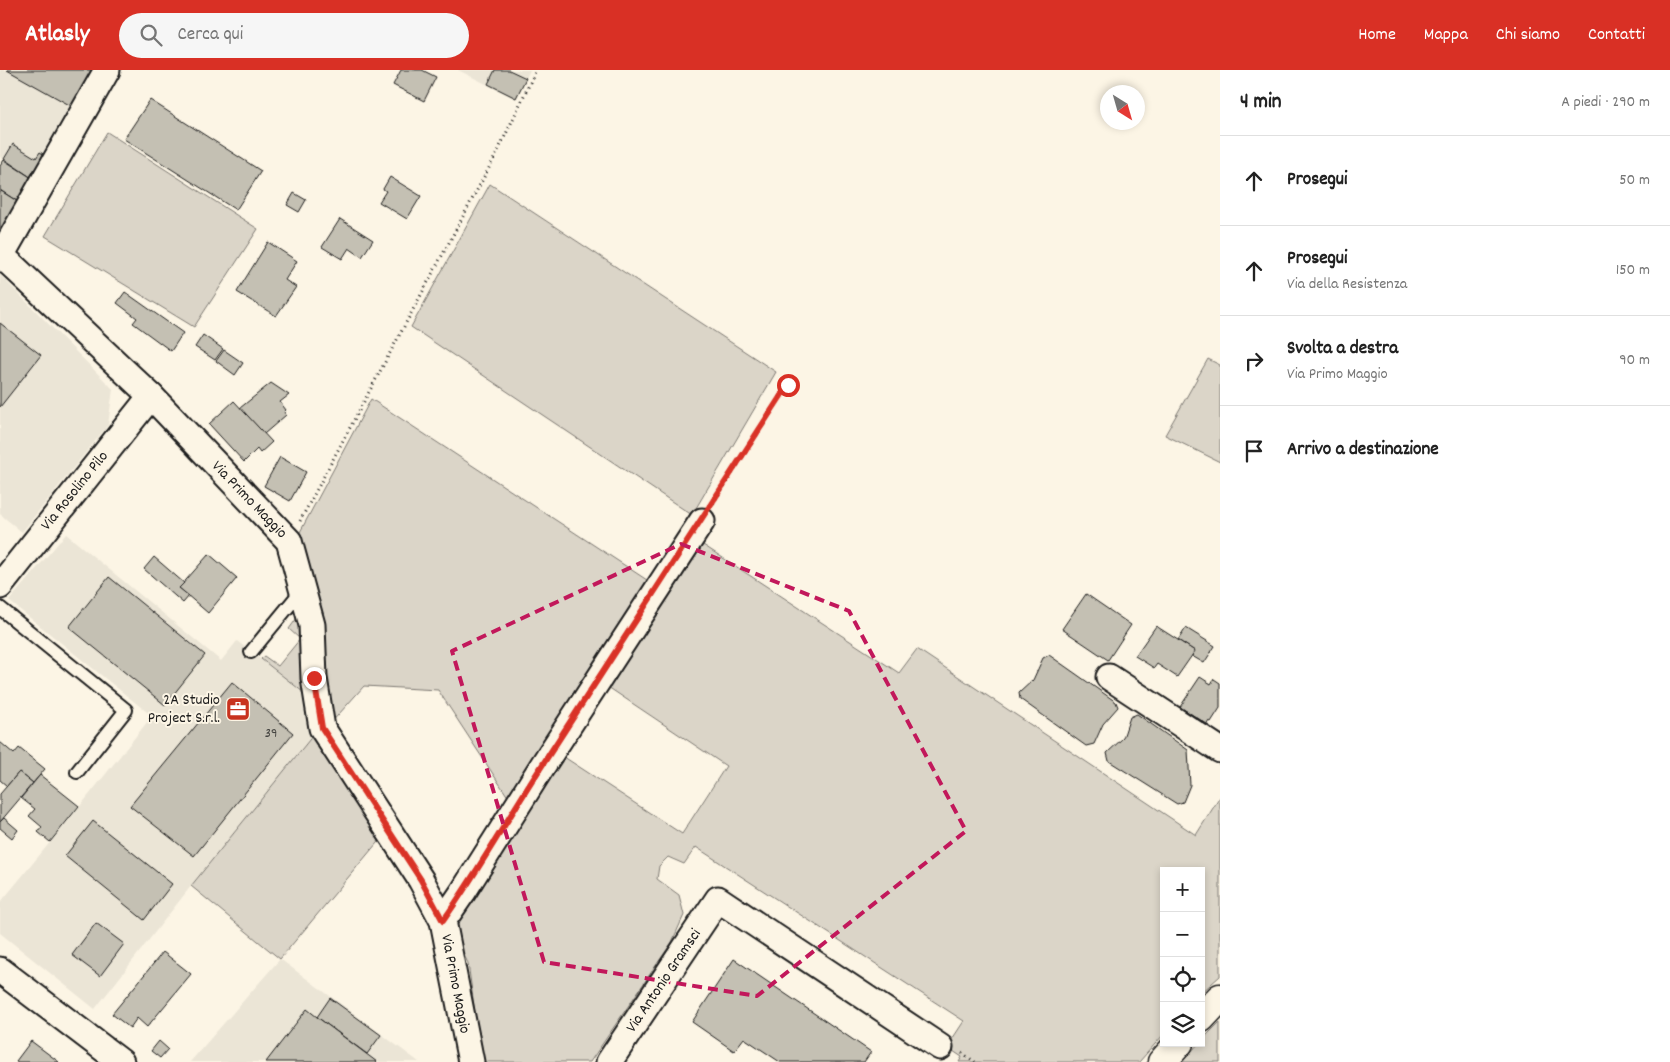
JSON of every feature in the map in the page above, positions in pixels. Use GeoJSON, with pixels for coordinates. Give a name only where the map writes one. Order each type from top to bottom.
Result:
{"type":"FeatureCollection","features":[{"type":"Feature","properties":{"kind":"street"},"geometry":{"type":"LineString","coordinates":[[1,255],[107,70]]}},
{"type":"Feature","properties":{"kind":"street","name":"Via Primo Maggio"},"geometry":{"type":"LineString","coordinates":[[1,255],[151,396],[289,541],[312,625],[314,678],[322,728],[421,880],[443,921],[471,1062]]}},
{"type":"Feature","properties":{"kind":"street","name":"Via Rosolino Pilo"},"geometry":{"type":"LineString","coordinates":[[0,586],[151,396]]}},
{"type":"Feature","properties":{"kind":"street"},"geometry":{"type":"LineString","coordinates":[[443,921],[702,521]]}},
{"type":"Feature","properties":{"kind":"street"},"geometry":{"type":"LineString","coordinates":[[1109,677],[1220,750]]}},
{"type":"Feature","properties":{"kind":"street","name":"Via Antonio Gramsci"},"geometry":{"type":"LineString","coordinates":[[609,1062],[718,899],[940,1047]]}},
{"type":"Feature","properties":{"kind":"street"},"geometry":{"type":"LineString","coordinates":[[0,970],[114,1060]]}},
{"type":"Feature","properties":{"kind":"street"},"geometry":{"type":"LineString","coordinates":[[1205,1014],[1220,998]]}},
{"type":"Feature","properties":{"kind":"street"},"geometry":{"type":"LineString","coordinates":[[1162,1062],[1175,1047]]}},
{"type":"Feature","properties":{"kind":"lane"},"geometry":{"type":"LineString","coordinates":[[251,652],[302,590]]}},
{"type":"Feature","properties":{"kind":"lane"},"geometry":{"type":"LineString","coordinates":[[0,608],[126,710],[77,772]]}},
{"type":"Feature","properties":{"kind":"path"},"geometry":{"type":"LineString","coordinates":[[289,541],[498,151],[536,70]]}},
{"type":"Feature","properties":{"kind":"path"},"geometry":{"type":"LineString","coordinates":[[702,521],[788,385]]}},
{"type":"Feature","properties":{"kind":"highlighted area"},"geometry":{"type":"Polygon","coordinates":[[[681,544],[849,611],[966,831],[757,996],[544,962],[452,651],[681,544]]]}},
{"type":"Feature","properties":{"kind":"shaded area"},"geometry":{"type":"Polygon","coordinates":[[[0,70],[100,70],[38,182],[0,157],[0,70]]]}},
{"type":"Feature","properties":{"kind":"shaded area"},"geometry":{"type":"Polygon","coordinates":[[[458,70],[530,70],[516,99],[458,70]]]}},
{"type":"Feature","properties":{"kind":"shaded area"},"geometry":{"type":"Polygon","coordinates":[[[107,132],[258,229],[194,327],[45,236],[107,132]]]}},
{"type":"Feature","properties":{"kind":"shaded area"},"geometry":{"type":"Polygon","coordinates":[[[490,184],[776,372],[692,515],[411,327],[490,184]]]}},
{"type":"Feature","properties":{"kind":"shaded area"},"geometry":{"type":"Polygon","coordinates":[[[0,275],[113,389],[108,425],[22,532],[0,514],[0,275]]]}},
{"type":"Feature","properties":{"kind":"shaded area"},"geometry":{"type":"Polygon","coordinates":[[[1208,359],[1220,365],[1220,462],[1165,435],[1208,359]]]}},
{"type":"Feature","properties":{"kind":"shaded area"},"geometry":{"type":"Polygon","coordinates":[[[371,399],[650,582],[512,803],[438,690],[364,686],[330,724],[299,534],[371,399]]]}},
{"type":"Feature","properties":{"kind":"shaded area"},"geometry":{"type":"Polygon","coordinates":[[[66,534],[221,661],[237,641],[303,692],[314,734],[191,886],[95,1009],[0,933],[0,903],[152,716],[9,601],[66,534]]]}},
{"type":"Feature","properties":{"kind":"shaded area"},"geometry":{"type":"Polygon","coordinates":[[[697,541],[899,673],[917,649],[1196,835],[1220,797],[1220,976],[1205,989],[1205,867],[1160,867],[1160,1038],[1139,1062],[959,1062],[962,1057],[947,1047],[964,1021],[696,847],[684,864],[668,857],[659,866],[657,879],[679,895],[684,915],[672,942],[590,1062],[482,1062],[468,963],[447,922],[473,902],[561,755],[682,834],[726,766],[605,685],[697,541]]]}},
{"type":"Feature","properties":{"kind":"shaded area"},"geometry":{"type":"Polygon","coordinates":[[[297,618],[304,627],[303,692],[261,659],[264,656],[278,666],[300,639],[289,629],[297,618]]]}},
{"type":"Feature","properties":{"kind":"shaded area"},"geometry":{"type":"Polygon","coordinates":[[[314,734],[382,837],[280,959],[191,886],[314,734]]]}},
{"type":"Feature","properties":{"kind":"shaded area"},"geometry":{"type":"Polygon","coordinates":[[[280,959],[419,1062],[190,1062],[280,959]]]}},
{"type":"Feature","properties":{"kind":"shaded area"},"geometry":{"type":"Polygon","coordinates":[[[1220,1022],[1220,1062],[1182,1062],[1195,1047],[1205,1047],[1205,1037],[1220,1022]]]}},
{"type":"Feature","properties":{"kind":"building"},"geometry":{"type":"Polygon","coordinates":[[[7,70],[98,70],[73,107],[7,70]]]}},
{"type":"Feature","properties":{"kind":"building"},"geometry":{"type":"Polygon","coordinates":[[[401,70],[422,70],[436,77],[424,101],[393,85],[401,70]]]}},
{"type":"Feature","properties":{"kind":"building"},"geometry":{"type":"Polygon","coordinates":[[[495,70],[509,70],[526,78],[516,98],[488,84],[495,70]]]}},
{"type":"Feature","properties":{"kind":"building"},"geometry":{"type":"Polygon","coordinates":[[[150,100],[261,171],[236,210],[124,139],[150,100]]]}},
{"type":"Feature","properties":{"kind":"building"},"geometry":{"type":"Polygon","coordinates":[[[13,144],[36,158],[40,152],[51,159],[38,182],[4,159],[13,144]]]}},
{"type":"Feature","properties":{"kind":"building"},"geometry":{"type":"Polygon","coordinates":[[[4,160],[38,182],[23,205],[0,190],[0,166],[4,160]]]}},
{"type":"Feature","properties":{"kind":"building"},"geometry":{"type":"Polygon","coordinates":[[[390,177],[421,196],[407,219],[379,202],[386,191],[383,189],[390,177]]]}},
{"type":"Feature","properties":{"kind":"building"},"geometry":{"type":"Polygon","coordinates":[[[1,191],[23,205],[7,232],[0,228],[1,191]]]}},
{"type":"Feature","properties":{"kind":"building"},"geometry":{"type":"Polygon","coordinates":[[[294,193],[306,200],[299,212],[287,205],[294,193]]]}},
{"type":"Feature","properties":{"kind":"building"},"geometry":{"type":"Polygon","coordinates":[[[340,219],[373,240],[362,257],[349,248],[342,259],[322,247],[340,219]]]}},
{"type":"Feature","properties":{"kind":"building"},"geometry":{"type":"Polygon","coordinates":[[[268,242],[297,261],[285,280],[296,287],[276,316],[237,292],[268,242]]]}},
{"type":"Feature","properties":{"kind":"building"},"geometry":{"type":"Polygon","coordinates":[[[125,292],[183,333],[171,351],[133,323],[137,318],[117,303],[125,292]]]}},
{"type":"Feature","properties":{"kind":"building"},"geometry":{"type":"Polygon","coordinates":[[[0,323],[41,355],[0,407],[0,323]]]}},
{"type":"Feature","properties":{"kind":"building"},"geometry":{"type":"Polygon","coordinates":[[[203,335],[223,349],[215,360],[195,347],[203,335]]]}},
{"type":"Feature","properties":{"kind":"building"},"geometry":{"type":"Polygon","coordinates":[[[224,350],[243,363],[235,375],[216,361],[224,350]]]}},
{"type":"Feature","properties":{"kind":"building"},"geometry":{"type":"Polygon","coordinates":[[[271,383],[289,395],[280,402],[286,410],[284,412],[286,415],[264,434],[240,408],[271,383]]]}},
{"type":"Feature","properties":{"kind":"building"},"geometry":{"type":"Polygon","coordinates":[[[234,401],[272,442],[260,453],[257,449],[244,462],[209,424],[234,401]]]}},
{"type":"Feature","properties":{"kind":"building"},"geometry":{"type":"Polygon","coordinates":[[[280,457],[306,472],[290,501],[264,486],[280,457]]]}},
{"type":"Feature","properties":{"kind":"building"},"geometry":{"type":"Polygon","coordinates":[[[209,554],[237,578],[208,613],[179,588],[209,554]]]}},
{"type":"Feature","properties":{"kind":"building"},"geometry":{"type":"Polygon","coordinates":[[[154,557],[184,583],[179,588],[189,596],[183,603],[144,569],[154,557]]]}},
{"type":"Feature","properties":{"kind":"building"},"geometry":{"type":"Polygon","coordinates":[[[109,577],[205,655],[165,705],[69,627],[109,577]]]}},
{"type":"Feature","properties":{"kind":"building"},"geometry":{"type":"Polygon","coordinates":[[[1086,594],[1131,625],[1108,660],[1062,629],[1086,594]]]}},
{"type":"Feature","properties":{"kind":"building"},"geometry":{"type":"Polygon","coordinates":[[[1156,626],[1195,651],[1177,677],[1157,664],[1154,668],[1135,656],[1156,626]]]}},
{"type":"Feature","properties":{"kind":"building"},"geometry":{"type":"Polygon","coordinates":[[[1186,628],[1215,646],[1204,663],[1192,656],[1195,651],[1178,640],[1186,628]]]}},
{"type":"Feature","properties":{"kind":"building"},"geometry":{"type":"Polygon","coordinates":[[[1049,655],[1116,702],[1118,707],[1103,724],[1094,744],[1086,746],[1020,699],[1019,693],[1033,680],[1043,658],[1049,655]]]}},
{"type":"Feature","properties":{"kind":"building"},"geometry":{"type":"Polygon","coordinates":[[[1200,677],[1211,684],[1214,679],[1220,683],[1220,708],[1211,722],[1209,721],[1207,724],[1180,707],[1200,677]]]}},
{"type":"Feature","properties":{"kind":"building"},"geometry":{"type":"Polygon","coordinates":[[[232,682],[293,733],[194,856],[130,806],[232,682]]]}},
{"type":"Feature","properties":{"kind":"building"},"geometry":{"type":"Polygon","coordinates":[[[1137,714],[1188,750],[1190,785],[1183,802],[1177,804],[1109,761],[1107,753],[1123,738],[1130,717],[1137,714]]]}},
{"type":"Feature","properties":{"kind":"building"},"geometry":{"type":"Polygon","coordinates":[[[0,742],[14,754],[19,748],[45,769],[33,783],[19,772],[7,786],[0,780],[0,742]]]}},
{"type":"Feature","properties":{"kind":"building"},"geometry":{"type":"Polygon","coordinates":[[[19,772],[33,783],[0,822],[0,794],[19,772]]]}},
{"type":"Feature","properties":{"kind":"building"},"geometry":{"type":"Polygon","coordinates":[[[40,775],[79,806],[50,842],[38,832],[42,827],[29,816],[35,809],[21,798],[40,775]]]}},
{"type":"Feature","properties":{"kind":"building"},"geometry":{"type":"Polygon","coordinates":[[[4,818],[18,830],[12,838],[0,828],[0,822],[4,818]]]}},
{"type":"Feature","properties":{"kind":"building"},"geometry":{"type":"Polygon","coordinates":[[[93,821],[172,884],[144,920],[65,856],[93,821]]]}},
{"type":"Feature","properties":{"kind":"building"},"geometry":{"type":"Polygon","coordinates":[[[96,923],[124,944],[100,976],[72,955],[96,923]]]}},
{"type":"Feature","properties":{"kind":"building"},"geometry":{"type":"Polygon","coordinates":[[[163,952],[191,974],[147,1027],[137,1018],[130,1028],[112,1014],[163,952]]]}},
{"type":"Feature","properties":{"kind":"building"},"geometry":{"type":"Polygon","coordinates":[[[734,959],[871,1052],[864,1062],[780,1062],[744,1038],[734,1051],[692,1022],[734,959]]]}},
{"type":"Feature","properties":{"kind":"building"},"geometry":{"type":"Polygon","coordinates":[[[330,998],[381,1035],[367,1054],[317,1017],[330,998]]]}},
{"type":"Feature","properties":{"kind":"building"},"geometry":{"type":"Polygon","coordinates":[[[307,1009],[317,1017],[377,1062],[266,1062],[307,1009]]]}},
{"type":"Feature","properties":{"kind":"building"},"geometry":{"type":"Polygon","coordinates":[[[31,1041],[59,1062],[16,1061],[31,1041]]]}},
{"type":"Feature","properties":{"kind":"building"},"geometry":{"type":"Polygon","coordinates":[[[159,1041],[168,1049],[160,1058],[151,1051],[159,1041]]]}},
{"type":"Feature","properties":{"kind":"place","name":"2A Studio Project S.r.l."},"geometry":{"type":"Point","coordinates":[238,709]}},
{"type":"Feature","properties":{"kind":"route"},"geometry":{"type":"LineString","coordinates":[[314,678],[322,728],[421,880],[443,921],[788,385]]}}]}
